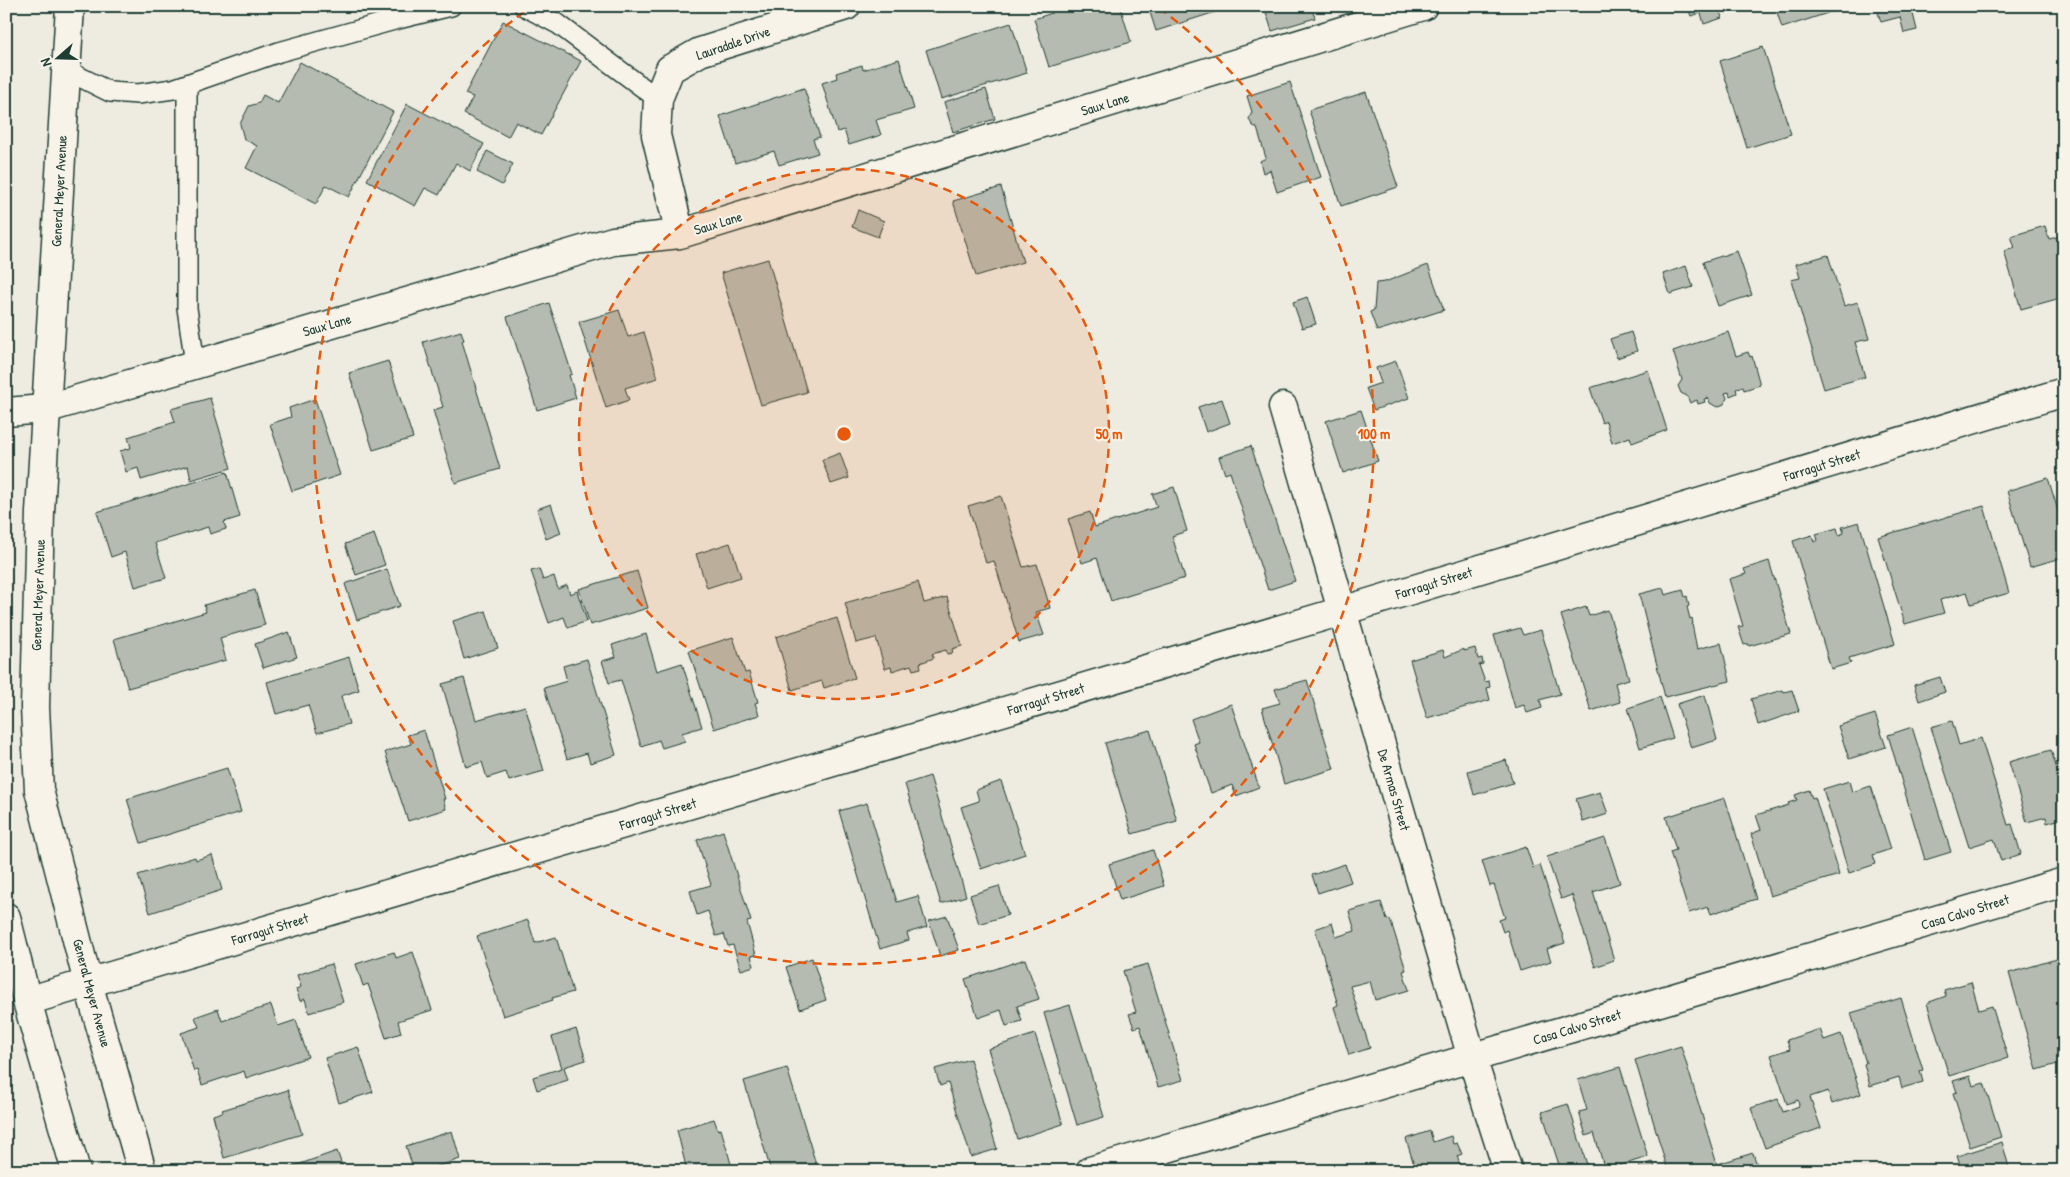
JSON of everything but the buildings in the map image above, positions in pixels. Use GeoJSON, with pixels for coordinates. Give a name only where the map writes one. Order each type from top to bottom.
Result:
{"type":"FeatureCollection","features":[{"type":"Feature","properties":{"kind":"street","name":"General Meyer Avenue"},"geometry":{"type":"LineString","coordinates":[[70,6],[40,512],[35,707],[39,790],[88,983],[142,1171]]}},
{"type":"Feature","properties":{"kind":"street","name":"Lauradale Drive"},"geometry":{"type":"LineString","coordinates":[[680,234],[656,135],[658,99],[670,70],[700,52],[846,6]]}},
{"type":"Feature","properties":{"kind":"street","name":"Saux Lane"},"geometry":{"type":"LineString","coordinates":[[6,412],[45,408],[613,241],[680,234],[1423,6]]}},
{"type":"Feature","properties":{"kind":"street","name":"Farragut Street"},"geometry":{"type":"LineString","coordinates":[[27,1001],[1342,611],[2064,392]]}},
{"type":"Feature","properties":{"kind":"street","name":"De Armas Street"},"geometry":{"type":"LineString","coordinates":[[1283,407],[1472,1058],[1508,1171]]}},
{"type":"Feature","properties":{"kind":"street","name":"Casa Calvo Street"},"geometry":{"type":"LineString","coordinates":[[1090,1171],[2064,882]]}},
{"type":"Feature","properties":{"kind":"street"},"geometry":{"type":"LineString","coordinates":[[6,917],[27,1001],[76,1171]]}},
{"type":"Feature","properties":{"kind":"lane"},"geometry":{"type":"LineString","coordinates":[[66,70],[110,92],[138,94],[173,89],[279,52],[451,6]]}},
{"type":"Feature","properties":{"kind":"lane"},"geometry":{"type":"LineString","coordinates":[[524,6],[558,24],[658,99]]}},
{"type":"Feature","properties":{"kind":"lane"},"geometry":{"type":"LineString","coordinates":[[187,84],[187,308],[195,364]]}}]}
